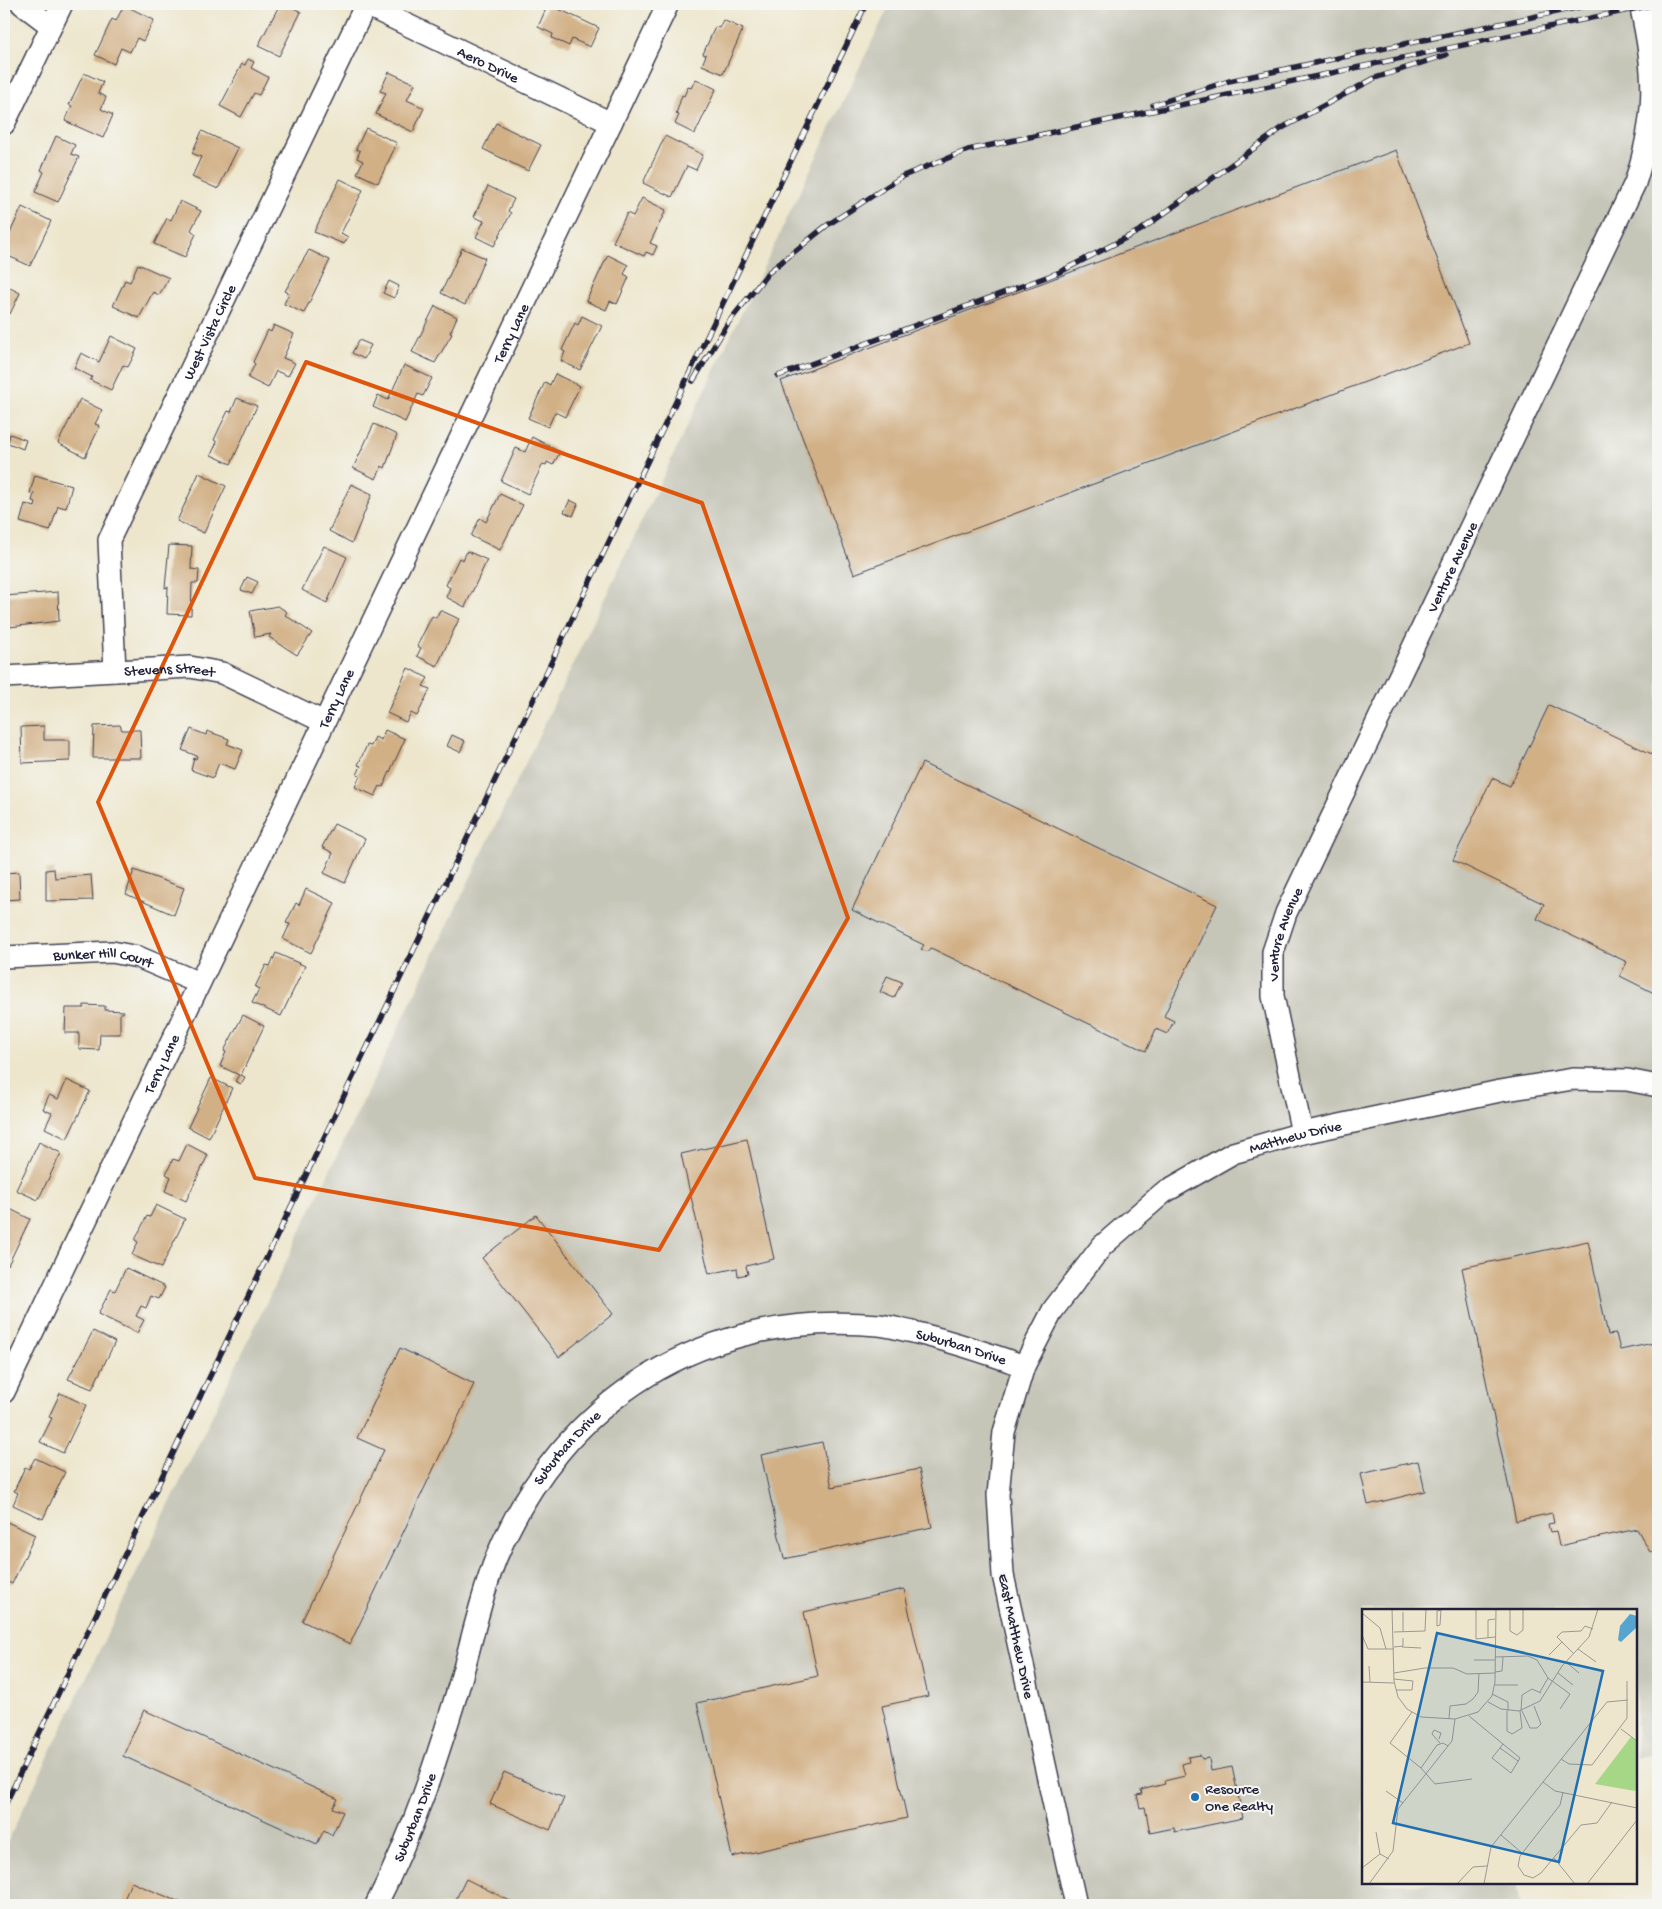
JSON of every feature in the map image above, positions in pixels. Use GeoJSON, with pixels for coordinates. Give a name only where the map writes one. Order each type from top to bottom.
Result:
{"type":"FeatureCollection","features":[{"type":"Feature","properties":{"kind":"street"},"geometry":{"type":"LineString","coordinates":[[22,4],[51,26]]}},
{"type":"Feature","properties":{"kind":"street"},"geometry":{"type":"LineString","coordinates":[[4,124],[62,4]]}},
{"type":"Feature","properties":{"kind":"street","name":"Aero Drive"},"geometry":{"type":"LineString","coordinates":[[366,4],[612,123]]}},
{"type":"Feature","properties":{"kind":"street","name":"West Vista Circle"},"geometry":{"type":"LineString","coordinates":[[115,671],[109,540],[366,4]]}},
{"type":"Feature","properties":{"kind":"street","name":"Terry Lane"},"geometry":{"type":"LineString","coordinates":[[4,1392],[668,4]]}},
{"type":"Feature","properties":{"kind":"street","name":"Venture Avenue"},"geometry":{"type":"LineString","coordinates":[[1302,1133],[1273,996],[1273,952],[1286,913],[1635,182],[1647,145],[1652,109],[1653,76],[1648,39],[1640,4]]}},
{"type":"Feature","properties":{"kind":"street","name":"Stevens Street"},"geometry":{"type":"LineString","coordinates":[[4,677],[190,668],[222,673],[324,722]]}},
{"type":"Feature","properties":{"kind":"street","name":"Bunker Hill Court"},"geometry":{"type":"LineString","coordinates":[[4,957],[112,952],[138,957],[199,983]]}},
{"type":"Feature","properties":{"kind":"street","name":"Matthew Drive"},"geometry":{"type":"LineString","coordinates":[[1024,1366],[1053,1310],[1102,1246],[1163,1193],[1233,1153],[1302,1133],[1490,1093],[1573,1079],[1627,1080],[1658,1086]]}},
{"type":"Feature","properties":{"kind":"street","name":"Suburban Drive"},"geometry":{"type":"LineString","coordinates":[[376,1905],[395,1868],[432,1775],[496,1560],[528,1492],[579,1428],[638,1380],[711,1344],[792,1324],[880,1325],[954,1342],[1024,1366]]}},
{"type":"Feature","properties":{"kind":"street","name":"East Matthew Drive"},"geometry":{"type":"LineString","coordinates":[[1024,1366],[1004,1432],[998,1495],[1003,1575],[1076,1905]]}},
{"type":"Feature","properties":{"kind":"highlighted area"},"geometry":{"type":"Polygon","coordinates":[[[306,362],[702,503],[848,918],[659,1250],[255,1178],[98,802],[306,362]]]}},
{"type":"Feature","properties":{"kind":"shaded area"},"geometry":{"type":"Polygon","coordinates":[[[890,4],[1658,4],[1658,1752],[1637,1757],[1637,1609],[1362,1609],[1362,1884],[1516,1884],[1521,1905],[4,1905],[4,1849],[890,4]]]}},
{"type":"Feature","properties":{"kind":"building"},"geometry":{"type":"Polygon","coordinates":[[[280,4],[287,4],[301,12],[279,56],[258,46],[280,4]]]}},
{"type":"Feature","properties":{"kind":"building"},"geometry":{"type":"Polygon","coordinates":[[[548,4],[599,28],[590,47],[572,39],[569,46],[552,38],[553,34],[538,27],[548,4]]]}},
{"type":"Feature","properties":{"kind":"building"},"geometry":{"type":"Polygon","coordinates":[[[124,5],[154,20],[143,41],[137,38],[130,52],[121,48],[114,64],[95,55],[112,19],[116,21],[124,5]]]}},
{"type":"Feature","properties":{"kind":"building"},"geometry":{"type":"Polygon","coordinates":[[[723,20],[743,29],[723,74],[702,65],[706,55],[703,54],[715,27],[719,28],[723,20]]]}},
{"type":"Feature","properties":{"kind":"building"},"geometry":{"type":"Polygon","coordinates":[[[248,59],[254,62],[251,68],[268,77],[259,95],[254,93],[241,117],[220,106],[242,64],[245,65],[248,59]]]}},
{"type":"Feature","properties":{"kind":"building"},"geometry":{"type":"Polygon","coordinates":[[[389,72],[415,84],[407,100],[424,108],[413,132],[376,114],[386,93],[380,91],[389,72]]]}},
{"type":"Feature","properties":{"kind":"building"},"geometry":{"type":"Polygon","coordinates":[[[84,73],[103,82],[98,93],[106,97],[101,109],[113,115],[103,138],[65,121],[72,106],[69,105],[84,73]]]}},
{"type":"Feature","properties":{"kind":"building"},"geometry":{"type":"Polygon","coordinates":[[[696,79],[716,89],[695,134],[675,124],[679,115],[676,114],[682,95],[684,96],[688,87],[691,88],[696,79]]]}},
{"type":"Feature","properties":{"kind":"building"},"geometry":{"type":"Polygon","coordinates":[[[496,123],[541,145],[528,171],[483,149],[496,123]]]}},
{"type":"Feature","properties":{"kind":"building"},"geometry":{"type":"Polygon","coordinates":[[[366,128],[397,143],[378,183],[357,173],[363,161],[357,158],[360,151],[356,149],[366,128]]]}},
{"type":"Feature","properties":{"kind":"building"},"geometry":{"type":"Polygon","coordinates":[[[202,131],[238,148],[218,189],[192,177],[201,157],[192,153],[202,131]]]}},
{"type":"Feature","properties":{"kind":"building"},"geometry":{"type":"Polygon","coordinates":[[[56,136],[75,145],[71,154],[79,157],[58,202],[35,192],[44,172],[41,170],[56,136]]]}},
{"type":"Feature","properties":{"kind":"building"},"geometry":{"type":"Polygon","coordinates":[[[665,136],[703,155],[696,170],[687,166],[672,197],[643,183],[665,136]]]}},
{"type":"Feature","properties":{"kind":"building"},"geometry":{"type":"Polygon","coordinates":[[[1396,150],[1469,343],[854,574],[781,381],[1396,150]]]}},
{"type":"Feature","properties":{"kind":"building"},"geometry":{"type":"Polygon","coordinates":[[[340,179],[363,190],[341,233],[348,237],[344,244],[314,232],[340,179]]]}},
{"type":"Feature","properties":{"kind":"building"},"geometry":{"type":"Polygon","coordinates":[[[488,186],[514,199],[508,211],[511,213],[494,246],[476,237],[484,221],[474,217],[488,186]]]}},
{"type":"Feature","properties":{"kind":"building"},"geometry":{"type":"Polygon","coordinates":[[[642,198],[666,210],[650,243],[657,246],[653,255],[646,252],[644,256],[613,242],[627,213],[633,216],[642,198]]]}},
{"type":"Feature","properties":{"kind":"building"},"geometry":{"type":"Polygon","coordinates":[[[180,201],[201,211],[191,230],[196,234],[185,257],[154,244],[167,218],[171,220],[180,201]]]}},
{"type":"Feature","properties":{"kind":"building"},"geometry":{"type":"Polygon","coordinates":[[[22,207],[51,221],[30,266],[4,254],[4,246],[22,207]]]}},
{"type":"Feature","properties":{"kind":"building"},"geometry":{"type":"Polygon","coordinates":[[[462,248],[485,258],[465,305],[441,293],[462,248]]]}},
{"type":"Feature","properties":{"kind":"building"},"geometry":{"type":"Polygon","coordinates":[[[309,250],[330,260],[304,313],[284,304],[289,293],[285,291],[309,250]]]}},
{"type":"Feature","properties":{"kind":"building"},"geometry":{"type":"Polygon","coordinates":[[[608,255],[628,265],[624,274],[629,277],[617,304],[610,301],[606,310],[586,301],[608,255]]]}},
{"type":"Feature","properties":{"kind":"building"},"geometry":{"type":"Polygon","coordinates":[[[138,264],[169,278],[159,295],[153,292],[139,318],[113,306],[125,280],[130,282],[138,264]]]}},
{"type":"Feature","properties":{"kind":"building"},"geometry":{"type":"Polygon","coordinates":[[[389,281],[399,286],[394,298],[383,293],[389,281]]]}},
{"type":"Feature","properties":{"kind":"building"},"geometry":{"type":"Polygon","coordinates":[[[4,285],[20,293],[10,314],[4,311],[4,285]]]}},
{"type":"Feature","properties":{"kind":"building"},"geometry":{"type":"Polygon","coordinates":[[[435,306],[457,317],[450,333],[452,334],[435,363],[412,352],[435,306]]]}},
{"type":"Feature","properties":{"kind":"building"},"geometry":{"type":"Polygon","coordinates":[[[582,316],[602,326],[580,370],[561,361],[565,352],[562,350],[575,323],[578,325],[582,316]]]}},
{"type":"Feature","properties":{"kind":"building"},"geometry":{"type":"Polygon","coordinates":[[[274,325],[294,334],[283,358],[295,363],[288,376],[276,371],[268,388],[248,378],[255,364],[253,362],[268,330],[271,332],[274,325]]]}},
{"type":"Feature","properties":{"kind":"building"},"geometry":{"type":"Polygon","coordinates":[[[111,336],[137,349],[128,367],[123,365],[111,390],[90,380],[92,377],[74,368],[81,353],[99,362],[111,336]]]}},
{"type":"Feature","properties":{"kind":"building"},"geometry":{"type":"Polygon","coordinates":[[[359,340],[371,345],[364,359],[352,353],[359,340]]]}},
{"type":"Feature","properties":{"kind":"building"},"geometry":{"type":"Polygon","coordinates":[[[404,365],[432,378],[423,396],[418,394],[405,422],[373,407],[378,395],[388,400],[404,365]]]}},
{"type":"Feature","properties":{"kind":"building"},"geometry":{"type":"Polygon","coordinates":[[[555,374],[580,386],[565,417],[555,412],[548,427],[528,418],[545,382],[550,385],[555,374]]]}},
{"type":"Feature","properties":{"kind":"building"},"geometry":{"type":"Polygon","coordinates":[[[237,398],[257,406],[231,464],[211,455],[217,442],[214,440],[219,429],[228,411],[231,412],[237,398]]]}},
{"type":"Feature","properties":{"kind":"building"},"geometry":{"type":"Polygon","coordinates":[[[80,399],[102,410],[95,424],[100,426],[85,457],[58,443],[80,399]]]}},
{"type":"Feature","properties":{"kind":"building"},"geometry":{"type":"Polygon","coordinates":[[[374,424],[397,435],[385,468],[382,466],[376,479],[353,468],[374,424]]]}},
{"type":"Feature","properties":{"kind":"building"},"geometry":{"type":"Polygon","coordinates":[[[10,434],[26,440],[23,449],[8,443],[10,434]]]}},
{"type":"Feature","properties":{"kind":"building"},"geometry":{"type":"Polygon","coordinates":[[[532,437],[560,452],[553,465],[547,462],[546,465],[543,464],[528,494],[501,481],[516,448],[525,452],[532,437]]]}},
{"type":"Feature","properties":{"kind":"building"},"geometry":{"type":"Polygon","coordinates":[[[199,473],[226,486],[204,533],[177,521],[199,473]]]}},
{"type":"Feature","properties":{"kind":"building"},"geometry":{"type":"Polygon","coordinates":[[[35,475],[72,486],[66,508],[58,506],[50,531],[20,522],[25,504],[35,507],[36,502],[32,501],[34,494],[30,493],[35,475]]]}},
{"type":"Feature","properties":{"kind":"building"},"geometry":{"type":"Polygon","coordinates":[[[351,484],[372,494],[352,543],[329,531],[351,484]]]}},
{"type":"Feature","properties":{"kind":"building"},"geometry":{"type":"Polygon","coordinates":[[[500,494],[523,505],[500,550],[471,536],[480,518],[486,522],[500,494]]]}},
{"type":"Feature","properties":{"kind":"building"},"geometry":{"type":"Polygon","coordinates":[[[570,500],[578,504],[573,516],[564,512],[570,500]]]}},
{"type":"Feature","properties":{"kind":"building"},"geometry":{"type":"Polygon","coordinates":[[[169,545],[192,546],[191,569],[199,570],[198,583],[192,583],[191,615],[167,614],[168,587],[165,588],[169,545]]]}},
{"type":"Feature","properties":{"kind":"building"},"geometry":{"type":"Polygon","coordinates":[[[324,546],[347,557],[327,603],[302,590],[324,546]]]}},
{"type":"Feature","properties":{"kind":"building"},"geometry":{"type":"Polygon","coordinates":[[[467,551],[487,560],[465,607],[446,597],[450,588],[446,585],[459,558],[463,560],[467,551]]]}},
{"type":"Feature","properties":{"kind":"building"},"geometry":{"type":"Polygon","coordinates":[[[247,577],[258,582],[252,594],[241,590],[247,577]]]}},
{"type":"Feature","properties":{"kind":"building"},"geometry":{"type":"Polygon","coordinates":[[[58,592],[59,621],[10,627],[10,623],[4,624],[4,596],[58,592]]]}},
{"type":"Feature","properties":{"kind":"building"},"geometry":{"type":"Polygon","coordinates":[[[278,606],[287,612],[285,615],[312,633],[297,655],[269,637],[271,634],[255,637],[250,611],[278,606]]]}},
{"type":"Feature","properties":{"kind":"building"},"geometry":{"type":"Polygon","coordinates":[[[440,610],[459,619],[437,666],[417,656],[421,648],[417,646],[432,616],[436,618],[440,610]]]}},
{"type":"Feature","properties":{"kind":"building"},"geometry":{"type":"Polygon","coordinates":[[[408,668],[428,678],[423,686],[430,689],[417,716],[411,713],[406,722],[387,713],[408,668]]]}},
{"type":"Feature","properties":{"kind":"building"},"geometry":{"type":"Polygon","coordinates":[[[1549,705],[1658,757],[1658,995],[1620,976],[1627,962],[1537,919],[1544,904],[1453,860],[1492,778],[1510,786],[1549,705]]]}},
{"type":"Feature","properties":{"kind":"building"},"geometry":{"type":"Polygon","coordinates":[[[120,725],[122,730],[140,730],[141,758],[93,758],[94,726],[120,725]]]}},
{"type":"Feature","properties":{"kind":"building"},"geometry":{"type":"Polygon","coordinates":[[[44,726],[44,740],[70,740],[70,761],[22,763],[21,727],[44,726]]]}},
{"type":"Feature","properties":{"kind":"building"},"geometry":{"type":"Polygon","coordinates":[[[191,729],[206,735],[207,731],[229,739],[227,744],[243,750],[235,769],[219,763],[213,778],[191,770],[194,758],[196,759],[197,756],[182,750],[191,729]]]}},
{"type":"Feature","properties":{"kind":"building"},"geometry":{"type":"Polygon","coordinates":[[[385,730],[405,739],[383,787],[380,786],[375,796],[355,787],[360,776],[357,775],[361,766],[358,765],[367,745],[371,746],[375,737],[381,740],[385,730]]]}},
{"type":"Feature","properties":{"kind":"building"},"geometry":{"type":"Polygon","coordinates":[[[452,735],[465,741],[460,752],[447,746],[452,735]]]}},
{"type":"Feature","properties":{"kind":"building"},"geometry":{"type":"Polygon","coordinates":[[[922,763],[1217,905],[1164,1016],[1174,1021],[1167,1034],[1156,1029],[1146,1051],[933,949],[930,948],[927,952],[921,949],[924,945],[852,910],[922,763]]]}},
{"type":"Feature","properties":{"kind":"building"},"geometry":{"type":"Polygon","coordinates":[[[334,824],[365,839],[345,883],[324,873],[333,853],[322,847],[334,824]]]}},
{"type":"Feature","properties":{"kind":"building"},"geometry":{"type":"Polygon","coordinates":[[[54,869],[55,878],[91,875],[93,900],[46,901],[46,870],[54,869]]]}},
{"type":"Feature","properties":{"kind":"building"},"geometry":{"type":"Polygon","coordinates":[[[134,870],[184,888],[174,915],[126,894],[134,870]]]}},
{"type":"Feature","properties":{"kind":"building"},"geometry":{"type":"Polygon","coordinates":[[[19,872],[20,899],[4,900],[4,873],[19,872]]]}},
{"type":"Feature","properties":{"kind":"building"},"geometry":{"type":"Polygon","coordinates":[[[306,889],[335,903],[311,953],[283,939],[290,924],[286,923],[296,903],[299,905],[306,889]]]}},
{"type":"Feature","properties":{"kind":"building"},"geometry":{"type":"Polygon","coordinates":[[[276,953],[305,966],[281,1016],[252,1003],[259,989],[255,987],[266,965],[270,966],[276,953]]]}},
{"type":"Feature","properties":{"kind":"building"},"geometry":{"type":"Polygon","coordinates":[[[887,976],[902,982],[894,998],[880,992],[887,976]]]}},
{"type":"Feature","properties":{"kind":"building"},"geometry":{"type":"Polygon","coordinates":[[[84,1005],[105,1006],[105,1010],[124,1011],[120,1013],[120,1034],[100,1034],[99,1050],[79,1049],[79,1033],[65,1033],[66,1008],[84,1008],[84,1005]]]}},
{"type":"Feature","properties":{"kind":"building"},"geometry":{"type":"Polygon","coordinates":[[[243,1015],[264,1026],[241,1075],[245,1077],[241,1084],[235,1081],[239,1075],[220,1066],[226,1052],[224,1051],[243,1015]]]}},
{"type":"Feature","properties":{"kind":"building"},"geometry":{"type":"Polygon","coordinates":[[[211,1078],[232,1088],[209,1138],[188,1127],[211,1078]]]}},
{"type":"Feature","properties":{"kind":"building"},"geometry":{"type":"Polygon","coordinates":[[[67,1080],[90,1091],[67,1139],[45,1128],[52,1113],[43,1109],[49,1095],[58,1099],[67,1080]]]}},
{"type":"Feature","properties":{"kind":"building"},"geometry":{"type":"Polygon","coordinates":[[[747,1139],[774,1259],[746,1266],[748,1274],[738,1276],[737,1268],[709,1274],[681,1154],[747,1139]]]}},
{"type":"Feature","properties":{"kind":"building"},"geometry":{"type":"Polygon","coordinates":[[[39,1142],[61,1153],[38,1200],[16,1190],[39,1142]]]}},
{"type":"Feature","properties":{"kind":"building"},"geometry":{"type":"Polygon","coordinates":[[[187,1144],[208,1155],[186,1201],[165,1191],[171,1177],[166,1174],[173,1159],[179,1161],[187,1144]]]}},
{"type":"Feature","properties":{"kind":"building"},"geometry":{"type":"Polygon","coordinates":[[[156,1205],[185,1219],[161,1268],[132,1255],[138,1242],[135,1240],[147,1216],[150,1217],[156,1205]]]}},
{"type":"Feature","properties":{"kind":"building"},"geometry":{"type":"Polygon","coordinates":[[[8,1208],[30,1219],[8,1265],[4,1263],[4,1216],[8,1208]]]}},
{"type":"Feature","properties":{"kind":"building"},"geometry":{"type":"Polygon","coordinates":[[[536,1215],[613,1314],[559,1357],[482,1258],[536,1215]]]}},
{"type":"Feature","properties":{"kind":"building"},"geometry":{"type":"Polygon","coordinates":[[[1588,1241],[1608,1335],[1616,1334],[1620,1350],[1658,1342],[1658,1550],[1650,1552],[1637,1529],[1559,1546],[1556,1531],[1550,1532],[1548,1524],[1554,1523],[1552,1513],[1516,1521],[1462,1268],[1588,1241]]]}},
{"type":"Feature","properties":{"kind":"building"},"geometry":{"type":"Polygon","coordinates":[[[126,1268],[165,1287],[159,1299],[151,1296],[146,1308],[141,1306],[136,1316],[144,1320],[137,1333],[98,1314],[111,1289],[115,1291],[126,1268]]]}},
{"type":"Feature","properties":{"kind":"building"},"geometry":{"type":"Polygon","coordinates":[[[93,1331],[115,1342],[92,1389],[68,1379],[93,1331]]]}},
{"type":"Feature","properties":{"kind":"building"},"geometry":{"type":"Polygon","coordinates":[[[400,1348],[474,1384],[350,1644],[302,1621],[384,1450],[357,1438],[400,1348]]]}},
{"type":"Feature","properties":{"kind":"building"},"geometry":{"type":"Polygon","coordinates":[[[60,1393],[86,1405],[63,1453],[40,1442],[52,1418],[49,1417],[60,1393]]]}},
{"type":"Feature","properties":{"kind":"building"},"geometry":{"type":"Polygon","coordinates":[[[822,1442],[832,1487],[919,1469],[932,1527],[784,1559],[761,1455],[822,1442]]]}},
{"type":"Feature","properties":{"kind":"building"},"geometry":{"type":"Polygon","coordinates":[[[35,1458],[65,1472],[43,1519],[13,1505],[18,1493],[14,1491],[25,1467],[29,1469],[35,1458]]]}},
{"type":"Feature","properties":{"kind":"building"},"geometry":{"type":"Polygon","coordinates":[[[1418,1461],[1425,1491],[1368,1505],[1361,1474],[1418,1461]]]}},
{"type":"Feature","properties":{"kind":"building"},"geometry":{"type":"Polygon","coordinates":[[[5,1521],[35,1535],[12,1584],[4,1580],[5,1521]]]}},
{"type":"Feature","properties":{"kind":"building"},"geometry":{"type":"Polygon","coordinates":[[[904,1589],[928,1696],[882,1706],[907,1818],[732,1857],[697,1703],[818,1676],[804,1612],[904,1589]]]}},
{"type":"Feature","properties":{"kind":"building"},"geometry":{"type":"Polygon","coordinates":[[[144,1710],[338,1799],[333,1808],[343,1812],[332,1835],[324,1830],[317,1844],[123,1756],[144,1710]]]}},
{"type":"Feature","properties":{"kind":"building"},"geometry":{"type":"Polygon","coordinates":[[[1200,1755],[1202,1759],[1209,1758],[1211,1771],[1232,1767],[1243,1818],[1175,1832],[1174,1828],[1150,1833],[1145,1807],[1140,1808],[1137,1795],[1142,1794],[1141,1790],[1165,1784],[1164,1781],[1185,1776],[1182,1764],[1189,1762],[1188,1757],[1200,1755]]]}},
{"type":"Feature","properties":{"kind":"building"},"geometry":{"type":"Polygon","coordinates":[[[504,1772],[564,1798],[550,1830],[490,1804],[504,1772]]]}},
{"type":"Feature","properties":{"kind":"building"},"geometry":{"type":"Polygon","coordinates":[[[466,1879],[512,1902],[511,1905],[453,1905],[466,1879]]]}},
{"type":"Feature","properties":{"kind":"building"},"geometry":{"type":"Polygon","coordinates":[[[131,1882],[187,1905],[122,1905],[131,1882]]]}},
{"type":"Feature","properties":{"kind":"railway"},"geometry":{"type":"LineString","coordinates":[[4,1807],[866,4]]}},
{"type":"Feature","properties":{"kind":"railway"},"geometry":{"type":"LineString","coordinates":[[1153,105],[1229,81],[1594,4]]}},
{"type":"Feature","properties":{"kind":"railway"},"geometry":{"type":"LineString","coordinates":[[693,381],[728,323],[768,273],[826,226],[903,176],[968,150],[1657,4]]}},
{"type":"Feature","properties":{"kind":"railway"},"geometry":{"type":"LineString","coordinates":[[778,376],[1060,272],[1141,230],[1282,128],[1375,78],[1446,55]]}},
{"type":"Feature","properties":{"kind":"place","name":"Resource One Realty"},"geometry":{"type":"Point","coordinates":[1195,1797]}}]}
